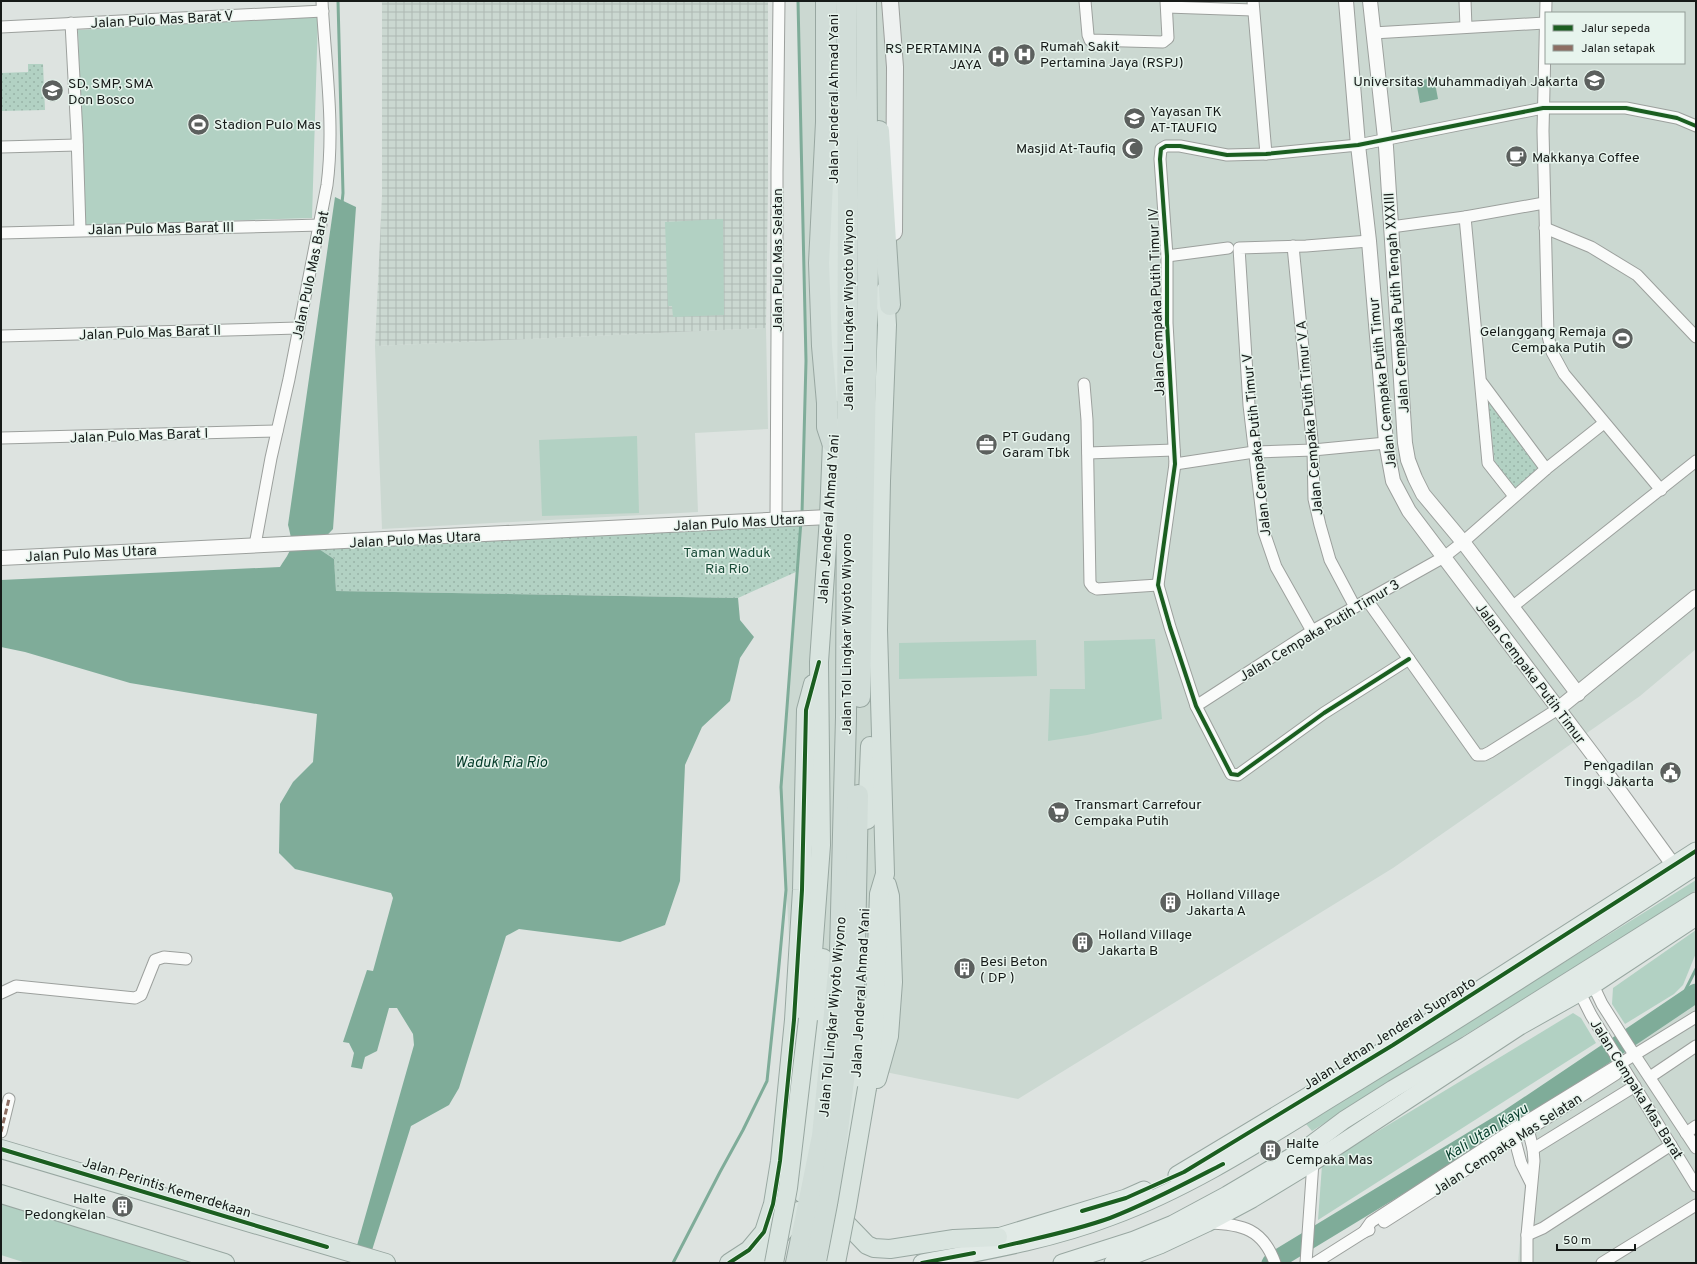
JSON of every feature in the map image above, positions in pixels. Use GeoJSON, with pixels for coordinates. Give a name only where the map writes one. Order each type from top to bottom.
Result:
{"type":"FeatureCollection","features":[{"type":"Feature","properties":{"kind":"highway"},"geometry":{"type":"LineString","coordinates":[[826,1],[826,122],[819,263],[827,427],[832,442]]}},
{"type":"Feature","properties":{"kind":"highway","name":"Jalan Jenderal Ahmad Yani"},"geometry":{"type":"LineString","coordinates":[[789,1263],[798,1211],[824,1020],[819,662],[824,517],[834,427],[833,1]]}},
{"type":"Feature","properties":{"kind":"highway","name":"Jalan Tol Lingkar Wiyoto Wiyono"},"geometry":{"type":"LineString","coordinates":[[796,1263],[822,1136],[840,952],[846,717],[848,208],[846,1]]}},
{"type":"Feature","properties":{"kind":"highway","name":"Jalan Tol Lingkar Wiyoto Wiyono"},"geometry":{"type":"LineString","coordinates":[[815,1263],[832,1182],[854,995],[868,266],[866,1]]}},
{"type":"Feature","properties":{"kind":"highway","name":"Jalan Jenderal Ahmad Yani"},"geometry":{"type":"LineString","coordinates":[[836,1263],[852,1180],[874,1030],[878,894],[885,874],[878,607],[889,312],[871,90],[870,1]]}},
{"type":"Feature","properties":{"kind":"highway"},"geometry":{"type":"LineString","coordinates":[[878,1],[878,108],[889,312]]}},
{"type":"Feature","properties":{"kind":"highway"},"geometry":{"type":"LineString","coordinates":[[729,1263],[749,1250],[764,1232],[773,1204],[780,1161],[794,1020],[802,890],[806,710],[819,662]]}},
{"type":"Feature","properties":{"kind":"highway","name":"Jalan Jenderal Ahmad Yani"},"geometry":{"type":"LineString","coordinates":[[827,1263],[849,1141],[860,1037],[870,737],[880,725]]}},
{"type":"Feature","properties":{"kind":"highway","name":"Jalan Jenderal Ahmad Yani"},"geometry":{"type":"LineString","coordinates":[[774,1263],[788,1188],[808,1019],[821,845]]}},
{"type":"Feature","properties":{"kind":"highway"},"geometry":{"type":"LineString","coordinates":[[845,1166],[858,1159],[860,1155],[868,1112],[889,1036],[893,982],[890,896],[885,874]]}},
{"type":"Feature","properties":{"kind":"highway"},"geometry":{"type":"LineString","coordinates":[[849,1141],[868,1112]]}},
{"type":"Feature","properties":{"kind":"highway","name":"Jalan Perintis Kemerdekaan"},"geometry":{"type":"LineString","coordinates":[[1,1149],[381,1262]]}},
{"type":"Feature","properties":{"kind":"highway"},"geometry":{"type":"LineString","coordinates":[[1,1194],[224,1263]]}},
{"type":"Feature","properties":{"kind":"highway"},"geometry":{"type":"LineString","coordinates":[[744,1263],[766,1251],[778,1238],[798,1211]]}},
{"type":"Feature","properties":{"kind":"highway"},"geometry":{"type":"LineString","coordinates":[[836,1214],[866,1245],[874,1248],[890,1249],[954,1239],[998,1237]]}},
{"type":"Feature","properties":{"kind":"main road","name":"Jalan Jenderal Ahmad Yani"},"geometry":{"type":"LineString","coordinates":[[889,312],[893,282],[895,94],[895,67],[890,1]]}},
{"type":"Feature","properties":{"kind":"main road","name":"Jalan Letnan Jenderal Suprapto"},"geometry":{"type":"LineString","coordinates":[[974,1253],[983,1245],[998,1237],[1126,1198],[1184,1172],[1394,1045],[1696,851]]}},
{"type":"Feature","properties":{"kind":"main road","name":"Jalan Letnan Jenderal Suprapto"},"geometry":{"type":"LineString","coordinates":[[922,1263],[974,1253],[1060,1233],[1109,1218],[1163,1195],[1223,1164],[1318,1106],[1440,1030],[1696,866]]}},
{"type":"Feature","properties":{"kind":"main road"},"geometry":{"type":"LineString","coordinates":[[1113,1263],[1160,1245],[1207,1223],[1252,1199],[1313,1162],[1520,1026],[1586,988],[1694,910]]}},
{"type":"Feature","properties":{"kind":"main road"},"geometry":{"type":"LineString","coordinates":[[1062,1263],[1134,1240],[1173,1224],[1227,1195],[1308,1147],[1356,1112],[1694,910]]}},
{"type":"Feature","properties":{"kind":"main road"},"geometry":{"type":"LineString","coordinates":[[1523,961],[1547,961]]}},
{"type":"Feature","properties":{"kind":"street","name":"Jalan Pulo Mas Selatan"},"geometry":{"type":"LineString","coordinates":[[778,520],[777,172],[779,1]]}},
{"type":"Feature","properties":{"kind":"street"},"geometry":{"type":"LineString","coordinates":[[1085,1],[1088,35],[1090,40],[1163,42],[1168,38],[1166,4],[1253,5],[1266,154],[1360,144],[1543,108],[1626,108],[1677,118],[1696,126]]}},
{"type":"Feature","properties":{"kind":"street","name":"Jalan Cempaka Putih Timur"},"geometry":{"type":"LineString","coordinates":[[1346,1],[1386,443],[1393,481],[1409,511],[1567,702],[1674,866]]}},
{"type":"Feature","properties":{"kind":"street","name":"Jalan Cempaka Putih Tengah XXXIII"},"geometry":{"type":"LineString","coordinates":[[1370,1],[1391,227],[1405,443],[1408,460],[1423,494],[1512,607],[1567,702]]}},
{"type":"Feature","properties":{"kind":"street"},"geometry":{"type":"LineString","coordinates":[[1465,1],[1466,27]]}},
{"type":"Feature","properties":{"kind":"street"},"geometry":{"type":"LineString","coordinates":[[1546,1],[1546,12]]}},
{"type":"Feature","properties":{"kind":"street","name":"Jalan Pulo Mas Barat V"},"geometry":{"type":"LineString","coordinates":[[1,27],[323,6]]}},
{"type":"Feature","properties":{"kind":"street","name":"Jalan Pulo Mas Barat"},"geometry":{"type":"LineString","coordinates":[[262,545],[277,431],[320,225],[330,164],[330,110],[323,6]]}},
{"type":"Feature","properties":{"kind":"street"},"geometry":{"type":"LineString","coordinates":[[71,23],[80,230]]}},
{"type":"Feature","properties":{"kind":"street"},"geometry":{"type":"LineString","coordinates":[[1373,33],[1545,23],[1543,108],[1548,336],[1552,352],[1564,374],[1661,490]]}},
{"type":"Feature","properties":{"kind":"street"},"geometry":{"type":"LineString","coordinates":[[1,147],[77,144]]}},
{"type":"Feature","properties":{"kind":"street","name":"Jalan Cempaka Putih Timur IV"},"geometry":{"type":"LineString","coordinates":[[1266,154],[1227,155],[1180,146],[1166,146],[1161,149],[1160,159],[1167,256],[1167,322],[1175,464],[1158,584],[1170,627],[1196,706],[1231,774],[1238,775],[1324,713],[1410,659]]}},
{"type":"Feature","properties":{"kind":"street"},"geometry":{"type":"LineString","coordinates":[[1391,227],[1465,217],[1544,203]]}},
{"type":"Feature","properties":{"kind":"street"},"geometry":{"type":"LineString","coordinates":[[1465,217],[1488,463],[1514,496]]}},
{"type":"Feature","properties":{"kind":"street","name":"Jalan Pulo Mas Barat III"},"geometry":{"type":"LineString","coordinates":[[1,233],[320,225]]}},
{"type":"Feature","properties":{"kind":"street"},"geometry":{"type":"LineString","coordinates":[[1545,228],[1591,247],[1637,274],[1696,337]]}},
{"type":"Feature","properties":{"kind":"street"},"geometry":{"type":"LineString","coordinates":[[1167,256],[1195,251],[1293,246],[1368,240]]}},
{"type":"Feature","properties":{"kind":"street","name":"Jalan Cempaka Putih Timur V A"},"geometry":{"type":"LineString","coordinates":[[1293,246],[1313,450],[1314,499],[1330,560],[1355,607]]}},
{"type":"Feature","properties":{"kind":"street","name":"Jalan Cempaka Putih Timur V"},"geometry":{"type":"LineString","coordinates":[[1234,248],[1249,405],[1264,532],[1276,567],[1312,632]]}},
{"type":"Feature","properties":{"kind":"street","name":"Jalan Pulo Mas Barat II"},"geometry":{"type":"LineString","coordinates":[[1,336],[298,328]]}},
{"type":"Feature","properties":{"kind":"street"},"geometry":{"type":"LineString","coordinates":[[1481,382],[1546,469]]}},
{"type":"Feature","properties":{"kind":"street"},"geometry":{"type":"LineString","coordinates":[[1084,384],[1088,453],[1090,583],[1097,589],[1158,584]]}},
{"type":"Feature","properties":{"kind":"street","name":"Jalan Cempaka Putih Timur 3"},"geometry":{"type":"LineString","coordinates":[[1196,706],[1312,632],[1446,555],[1461,544],[1546,469],[1604,423]]}},
{"type":"Feature","properties":{"kind":"street","name":"Jalan Pulo Mas Barat I"},"geometry":{"type":"LineString","coordinates":[[1,438],[277,431]]}},
{"type":"Feature","properties":{"kind":"street"},"geometry":{"type":"LineString","coordinates":[[1175,464],[1254,452],[1313,450],[1386,443]]}},
{"type":"Feature","properties":{"kind":"street"},"geometry":{"type":"LineString","coordinates":[[1088,453],[1174,450]]}},
{"type":"Feature","properties":{"kind":"street"},"geometry":{"type":"LineString","coordinates":[[1512,607],[1661,490],[1696,460]]}},
{"type":"Feature","properties":{"kind":"street","name":"Jalan Pulo Mas Utara"},"geometry":{"type":"LineString","coordinates":[[1,558],[824,517]]}},
{"type":"Feature","properties":{"kind":"street"},"geometry":{"type":"LineString","coordinates":[[1367,600],[1477,755],[1484,755],[1567,702],[1696,597]]}},
{"type":"Feature","properties":{"kind":"street"},"geometry":{"type":"LineString","coordinates":[[1,993],[16,986],[135,998],[141,994],[154,960],[164,957],[186,959]]}},
{"type":"Feature","properties":{"kind":"street","name":"Jalan Cempaka Mas Barat"},"geometry":{"type":"LineString","coordinates":[[1586,988],[1602,1004],[1696,1148]]}},
{"type":"Feature","properties":{"kind":"street","name":"Jalan Cempaka Mas Barat"},"geometry":{"type":"LineString","coordinates":[[1586,988],[1601,1032],[1696,1186]]}},
{"type":"Feature","properties":{"kind":"street","name":"Jalan Cempaka Mas Selatan"},"geometry":{"type":"LineString","coordinates":[[1315,1263],[1364,1232],[1375,1228],[1513,1135],[1622,1066],[1633,1053],[1644,1049],[1696,1017]]}},
{"type":"Feature","properties":{"kind":"street"},"geometry":{"type":"LineString","coordinates":[[1650,1077],[1696,1046]]}},
{"type":"Feature","properties":{"kind":"street"},"geometry":{"type":"LineString","coordinates":[[1533,1149],[1635,1086]]}},
{"type":"Feature","properties":{"kind":"street"},"geometry":{"type":"LineString","coordinates":[[1,1132],[9,1099]]}},
{"type":"Feature","properties":{"kind":"street"},"geometry":{"type":"LineString","coordinates":[[1527,1126],[1533,1149],[1534,1161],[1527,1235],[1527,1263]]}},
{"type":"Feature","properties":{"kind":"street"},"geometry":{"type":"LineString","coordinates":[[1686,1133],[1696,1126]]}},
{"type":"Feature","properties":{"kind":"street"},"geometry":{"type":"LineString","coordinates":[[1513,1135],[1521,1163],[1531,1183]]}},
{"type":"Feature","properties":{"kind":"street"},"geometry":{"type":"LineString","coordinates":[[1527,1235],[1543,1228],[1671,1145]]}},
{"type":"Feature","properties":{"kind":"street"},"geometry":{"type":"LineString","coordinates":[[1306,1263],[1313,1162]]}},
{"type":"Feature","properties":{"kind":"street"},"geometry":{"type":"LineString","coordinates":[[1602,1263],[1696,1204]]}},
{"type":"Feature","properties":{"kind":"street"},"geometry":{"type":"LineString","coordinates":[[1207,1223],[1227,1223],[1246,1228],[1263,1240],[1275,1263]]}},
{"type":"Feature","properties":{"kind":"shaded area"},"geometry":{"type":"Polygon","coordinates":[[[382,1],[768,1],[766,328],[375,346],[382,196],[382,1]]]}},
{"type":"Feature","properties":{"kind":"shaded area"},"geometry":{"type":"Polygon","coordinates":[[[798,1],[1696,1],[1696,649],[1640,696],[1393,868],[1018,1099],[851,1065],[791,976],[781,787],[803,500],[806,357],[798,1]]]}},
{"type":"Feature","properties":{"kind":"shaded area"},"geometry":{"type":"Polygon","coordinates":[[[766,328],[768,429],[695,433],[698,512],[382,529],[375,346],[766,328]]]}},
{"type":"Feature","properties":{"kind":"shaded area"},"geometry":{"type":"Polygon","coordinates":[[[1696,998],[1696,1263],[1518,1263],[1531,1113],[1696,998]]]}},
{"type":"Feature","properties":{"kind":"green space","name":"Stadion Pulo Mas"},"geometry":{"type":"Polygon","coordinates":[[[318,17],[312,218],[85,225],[78,30],[318,17]]]}},
{"type":"Feature","properties":{"kind":"green space"},"geometry":{"type":"Polygon","coordinates":[[[28,64],[43,64],[45,110],[1,111],[1,73],[28,72],[28,64]]]}},
{"type":"Feature","properties":{"kind":"green space"},"geometry":{"type":"Polygon","coordinates":[[[723,219],[724,315],[673,317],[672,306],[668,306],[665,222],[723,219]]]}},
{"type":"Feature","properties":{"kind":"green space"},"geometry":{"type":"Polygon","coordinates":[[[1488,401],[1539,469],[1515,488],[1495,464],[1488,401]]]}},
{"type":"Feature","properties":{"kind":"green space"},"geometry":{"type":"Polygon","coordinates":[[[637,436],[639,513],[542,516],[539,440],[637,436]]]}},
{"type":"Feature","properties":{"kind":"green space","name":"Taman Waduk Ria Rio"},"geometry":{"type":"Polygon","coordinates":[[[801,519],[798,571],[738,598],[336,591],[334,559],[316,547],[801,519]]]}},
{"type":"Feature","properties":{"kind":"green space"},"geometry":{"type":"Polygon","coordinates":[[[1155,639],[1162,719],[1087,735],[1048,741],[1050,689],[1085,689],[1084,641],[1155,639]]]}},
{"type":"Feature","properties":{"kind":"green space"},"geometry":{"type":"Polygon","coordinates":[[[1036,640],[1037,676],[899,679],[899,643],[1036,640]]]}},
{"type":"Feature","properties":{"kind":"green space"},"geometry":{"type":"Polygon","coordinates":[[[1696,880],[1696,890],[1600,951],[1312,1131],[1306,1124],[1696,880]]]}},
{"type":"Feature","properties":{"kind":"green space"},"geometry":{"type":"Polygon","coordinates":[[[1696,930],[1696,953],[1683,985],[1674,994],[1625,1024],[1612,1004],[1613,988],[1696,930]]]}},
{"type":"Feature","properties":{"kind":"green space"},"geometry":{"type":"Polygon","coordinates":[[[1573,1013],[1581,1018],[1596,1043],[1318,1220],[1322,1165],[1573,1013]]]}},
{"type":"Feature","properties":{"kind":"green space"},"geometry":{"type":"Polygon","coordinates":[[[1,1196],[225,1263],[26,1263],[1,1255],[1,1196]]]}},
{"type":"Feature","properties":{"kind":"water"},"geometry":{"type":"Polygon","coordinates":[[[1434,78],[1438,99],[1420,103],[1416,81],[1434,78]]]}},
{"type":"Feature","properties":{"kind":"water","name":"Waduk Ria Rio"},"geometry":{"type":"Polygon","coordinates":[[[335,197],[356,207],[333,529],[316,547],[334,559],[336,591],[738,598],[740,620],[754,637],[740,658],[730,701],[702,727],[685,765],[680,881],[665,925],[620,942],[519,929],[506,936],[459,1088],[449,1105],[411,1126],[368,1263],[352,1263],[414,1045],[413,1034],[397,1008],[389,1008],[377,1051],[365,1057],[362,1069],[351,1067],[354,1053],[349,1043],[343,1042],[367,970],[373,971],[393,898],[391,893],[295,869],[279,853],[280,804],[293,782],[313,762],[317,714],[130,683],[25,652],[1,647],[1,580],[280,567],[291,548],[291,538],[288,525],[335,197]]]}},
{"type":"Feature","properties":{"kind":"waterway"},"geometry":{"type":"LineString","coordinates":[[338,1],[342,203]]}},
{"type":"Feature","properties":{"kind":"waterway"},"geometry":{"type":"LineString","coordinates":[[798,1],[806,361],[802,514]]}},
{"type":"Feature","properties":{"kind":"waterway"},"geometry":{"type":"LineString","coordinates":[[673,1263],[767,1081],[786,890],[781,787],[801,521]]}},
{"type":"Feature","properties":{"kind":"waterway"},"geometry":{"type":"LineString","coordinates":[[1678,1005],[1696,969]]}},
{"type":"Feature","properties":{"kind":"waterway","name":"Kali Utan Kayu"},"geometry":{"type":"LineString","coordinates":[[1271,1263],[1510,1118],[1696,993]]}},
{"type":"Feature","properties":{"kind":"marked path"},"geometry":{"type":"LineString","coordinates":[[1,1132],[9,1099]]}},
{"type":"Feature","properties":{"kind":"cycle path"},"geometry":{"type":"LineString","coordinates":[[1409,659],[1324,713],[1238,775],[1231,774],[1196,706],[1158,585],[1175,464],[1167,323],[1167,256],[1160,159],[1161,149],[1166,146],[1180,146],[1227,155],[1266,154],[1358,145],[1543,108],[1626,108],[1677,118],[1696,126]]}},
{"type":"Feature","properties":{"kind":"cycle path"},"geometry":{"type":"LineString","coordinates":[[729,1263],[749,1250],[764,1232],[773,1204],[780,1161],[794,1020],[802,890],[806,710],[819,662]]}},
{"type":"Feature","properties":{"kind":"cycle path"},"geometry":{"type":"LineString","coordinates":[[1082,1211],[1126,1198],[1184,1172],[1393,1045],[1696,851]]}},
{"type":"Feature","properties":{"kind":"cycle path"},"geometry":{"type":"LineString","coordinates":[[1,1149],[327,1247]]}},
{"type":"Feature","properties":{"kind":"cycle path"},"geometry":{"type":"LineString","coordinates":[[1000,1247],[1069,1231],[1110,1218],[1153,1199],[1223,1164]]}},
{"type":"Feature","properties":{"kind":"cycle path"},"geometry":{"type":"LineString","coordinates":[[922,1263],[974,1253]]}},
{"type":"Feature","properties":{"kind":"place","name":"Rumah Sakit Pertamina Jaya (RSPJ)"},"geometry":{"type":"Point","coordinates":[1025,54]}},
{"type":"Feature","properties":{"kind":"place","name":"RS PERTAMINA JAYA"},"geometry":{"type":"Point","coordinates":[998,56]}},
{"type":"Feature","properties":{"kind":"place","name":"Universitas Muhammadiyah Jakarta"},"geometry":{"type":"Point","coordinates":[1594,81]}},
{"type":"Feature","properties":{"kind":"place","name":"SD, SMP, SMA Don Bosco"},"geometry":{"type":"Point","coordinates":[52,91]}},
{"type":"Feature","properties":{"kind":"place","name":"Yayasan TK AT-TAUFIQ"},"geometry":{"type":"Point","coordinates":[1135,119]}},
{"type":"Feature","properties":{"kind":"place","name":"Stadion Pulo Mas"},"geometry":{"type":"Point","coordinates":[198,124]}},
{"type":"Feature","properties":{"kind":"place","name":"Masjid At-Taufiq"},"geometry":{"type":"Point","coordinates":[1132,148]}},
{"type":"Feature","properties":{"kind":"place","name":"Makkanya Coffee"},"geometry":{"type":"Point","coordinates":[1516,157]}},
{"type":"Feature","properties":{"kind":"place","name":"Gelanggang Remaja Cempaka Putih"},"geometry":{"type":"Point","coordinates":[1622,339]}},
{"type":"Feature","properties":{"kind":"place","name":"PT Gudang Garam Tbk"},"geometry":{"type":"Point","coordinates":[987,444]}},
{"type":"Feature","properties":{"kind":"place","name":"Pengadilan Tinggi Jakarta"},"geometry":{"type":"Point","coordinates":[1670,773]}},
{"type":"Feature","properties":{"kind":"place","name":"Transmart Carrefour Cempaka Putih"},"geometry":{"type":"Point","coordinates":[1059,812]}},
{"type":"Feature","properties":{"kind":"place","name":"Holland Village Jakarta A"},"geometry":{"type":"Point","coordinates":[1170,902]}},
{"type":"Feature","properties":{"kind":"place","name":"Holland Village Jakarta B"},"geometry":{"type":"Point","coordinates":[1082,942]}},
{"type":"Feature","properties":{"kind":"place","name":"Besi Beton ( DP )"},"geometry":{"type":"Point","coordinates":[964,969]}},
{"type":"Feature","properties":{"kind":"place","name":"Halte Cempaka Mas"},"geometry":{"type":"Point","coordinates":[1271,1151]}},
{"type":"Feature","properties":{"kind":"place","name":"Halte Pedongkelan"},"geometry":{"type":"Point","coordinates":[122,1206]}}]}
